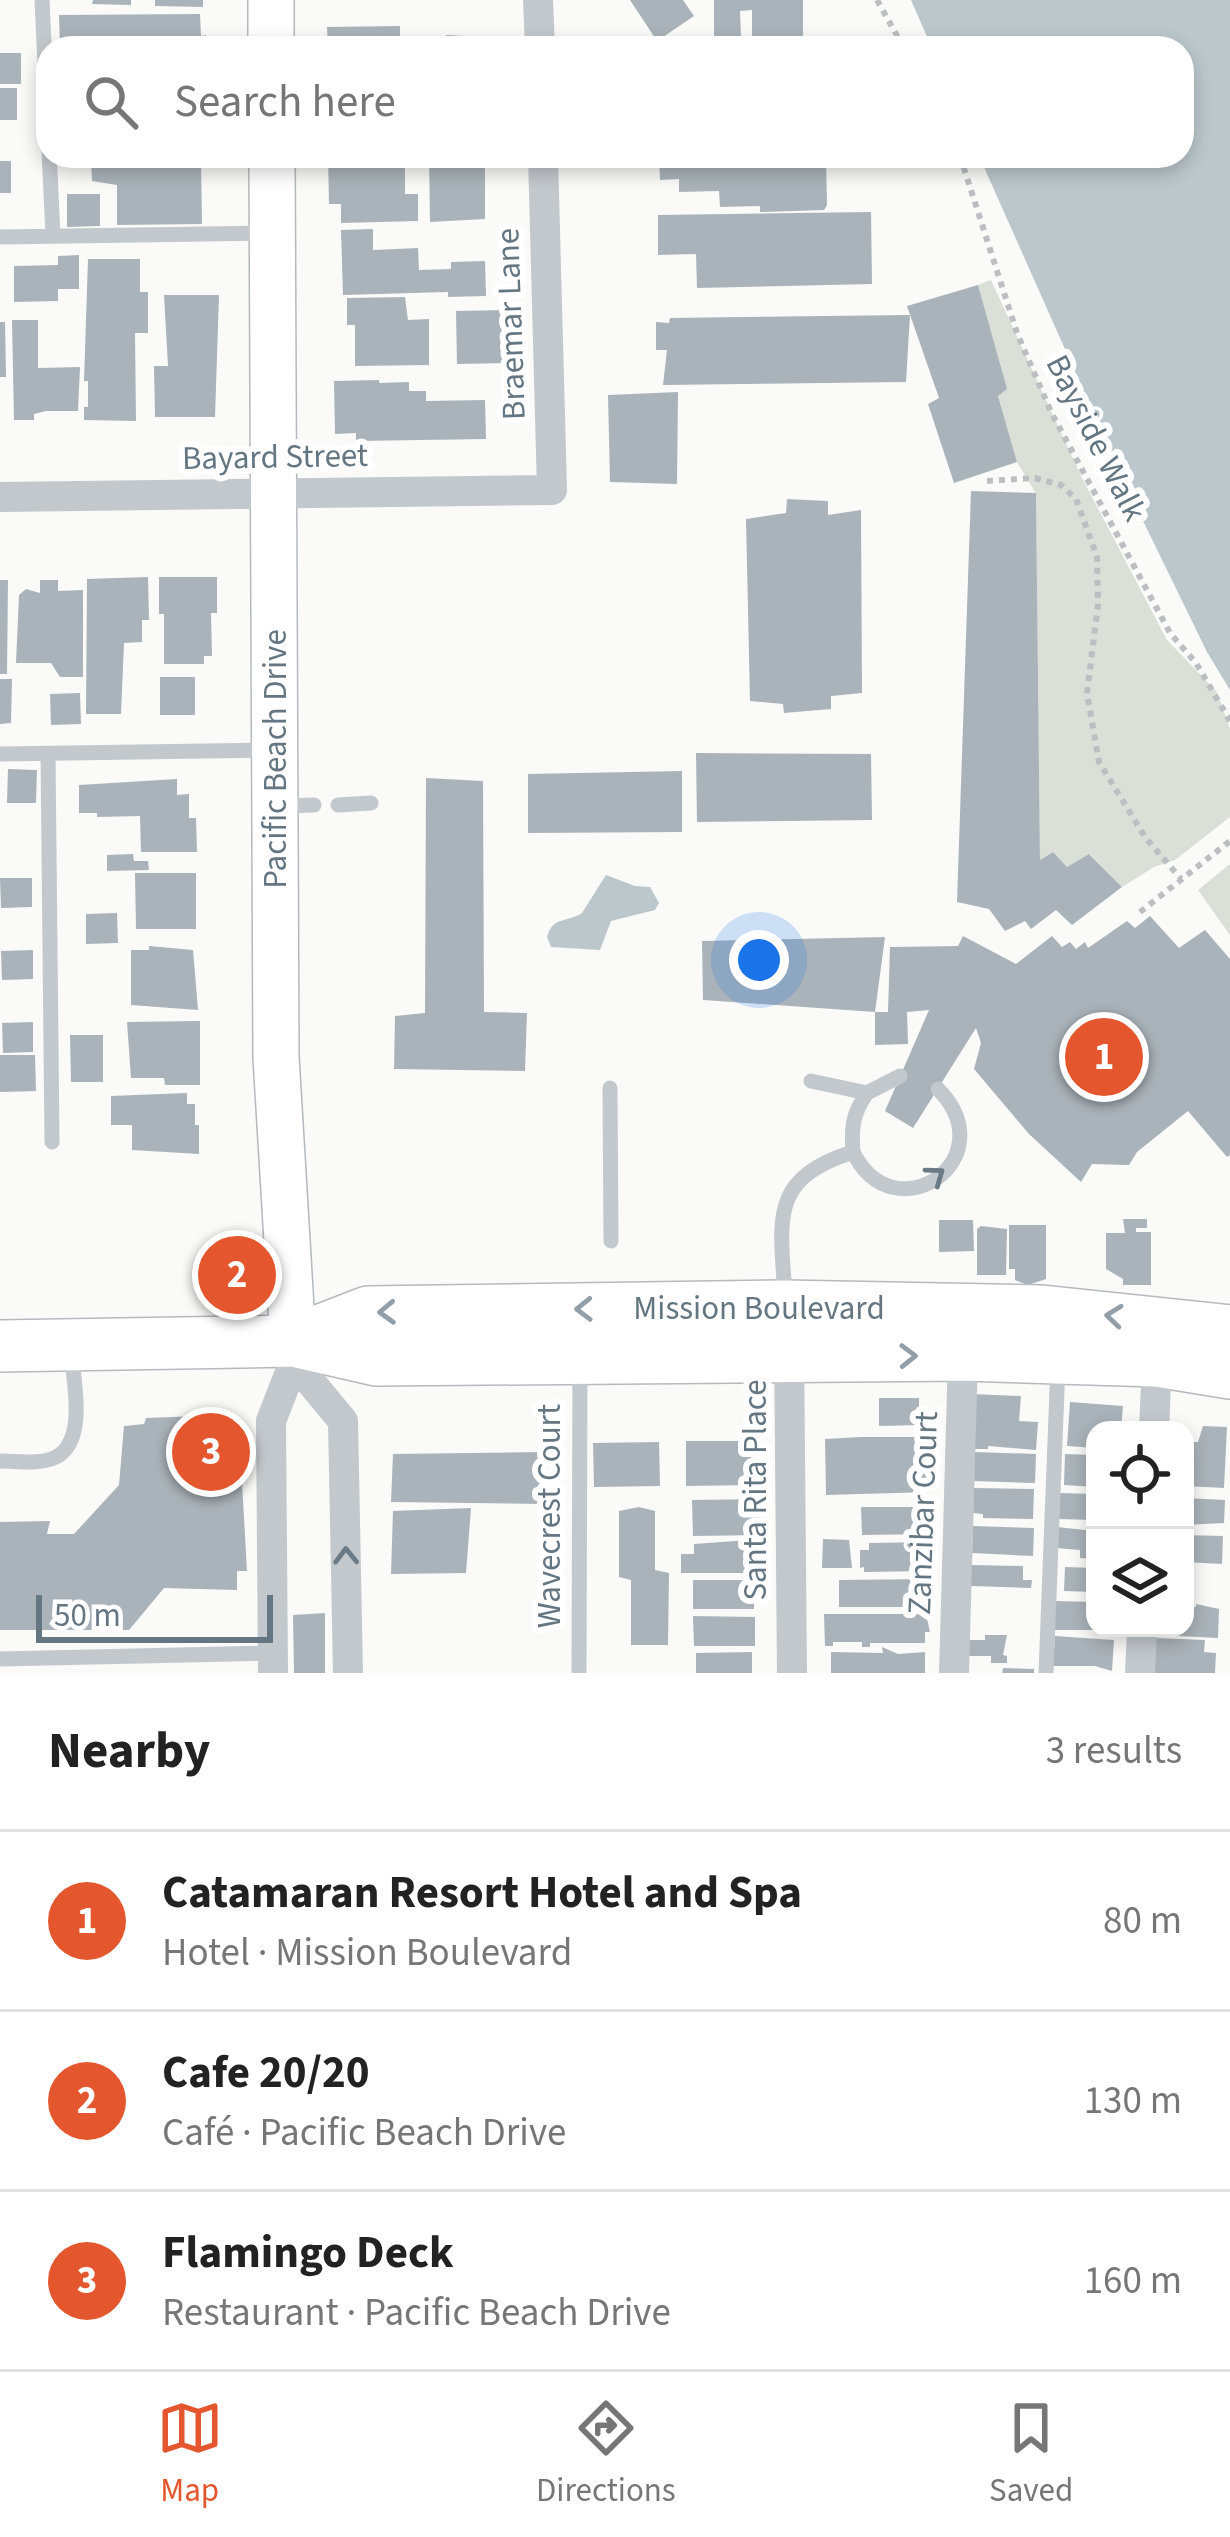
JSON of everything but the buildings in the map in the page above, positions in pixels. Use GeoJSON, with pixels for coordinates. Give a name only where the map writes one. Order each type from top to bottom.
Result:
{"type":"FeatureCollection","features":[{"type":"Feature","properties":{"kind":"main road","name":"Mission Boulevard"},"geometry":{"type":"LineString","coordinates":[[294,1352],[368,1312],[785,1306],[1077,1313],[1230,1331]]}},
{"type":"Feature","properties":{"kind":"main road","name":"Mission Boulevard"},"geometry":{"type":"LineString","coordinates":[[0,1346],[294,1352],[376,1360],[963,1355],[1157,1360],[1230,1373]]}},
{"type":"Feature","properties":{"kind":"street"},"geometry":{"type":"LineString","coordinates":[[271,0],[272,36]]}},
{"type":"Feature","properties":{"kind":"street"},"geometry":{"type":"LineString","coordinates":[[538,0],[540,36]]}},
{"type":"Feature","properties":{"kind":"street","name":"Pacific Beach Drive"},"geometry":{"type":"LineString","coordinates":[[272,168],[275,750],[295,806],[276,1057],[294,1352],[272,1421],[273,1663]]}},
{"type":"Feature","properties":{"kind":"street","name":"Braemar Lane"},"geometry":{"type":"LineString","coordinates":[[543,168],[552,490]]}},
{"type":"Feature","properties":{"kind":"street","name":"Bayard Street"},"geometry":{"type":"LineString","coordinates":[[0,496],[552,490]]}},
{"type":"Feature","properties":{"kind":"street","name":"Santa Rita Place"},"geometry":{"type":"LineString","coordinates":[[785,1306],[790,1358],[792,1673]]}},
{"type":"Feature","properties":{"kind":"street"},"geometry":{"type":"LineString","coordinates":[[294,1352],[343,1421],[348,1673]]}},
{"type":"Feature","properties":{"kind":"street","name":"Zanzibar Court"},"geometry":{"type":"LineString","coordinates":[[954,1673],[963,1355]]}},
{"type":"Feature","properties":{"kind":"street"},"geometry":{"type":"LineString","coordinates":[[1154,1421],[1157,1360]]}},
{"type":"Feature","properties":{"kind":"street"},"geometry":{"type":"LineString","coordinates":[[1140,1673],[1142,1637]]}},
{"type":"Feature","properties":{"kind":"lane"},"geometry":{"type":"LineString","coordinates":[[42,0],[44,36]]}},
{"type":"Feature","properties":{"kind":"lane"},"geometry":{"type":"LineString","coordinates":[[49,168],[52,236]]}},
{"type":"Feature","properties":{"kind":"lane"},"geometry":{"type":"LineString","coordinates":[[0,237],[272,233]]}},
{"type":"Feature","properties":{"kind":"lane"},"geometry":{"type":"LineString","coordinates":[[0,754],[275,750]]}},
{"type":"Feature","properties":{"kind":"lane"},"geometry":{"type":"LineString","coordinates":[[48,754],[52,1142]]}},
{"type":"Feature","properties":{"kind":"lane"},"geometry":{"type":"LineString","coordinates":[[338,805],[371,803]]}},
{"type":"Feature","properties":{"kind":"lane"},"geometry":{"type":"LineString","coordinates":[[900,1076],[867,1093],[851,1126],[853,1152],[872,1177],[889,1186],[908,1190],[927,1185],[955,1159],[961,1141],[959,1120],[952,1103],[938,1089]]}},
{"type":"Feature","properties":{"kind":"lane"},"geometry":{"type":"LineString","coordinates":[[811,1082],[867,1093]]}},
{"type":"Feature","properties":{"kind":"lane"},"geometry":{"type":"LineString","coordinates":[[610,1088],[610,1241]]}},
{"type":"Feature","properties":{"kind":"lane"},"geometry":{"type":"LineString","coordinates":[[785,1306],[782,1209],[799,1179],[824,1161],[853,1152]]}},
{"type":"Feature","properties":{"kind":"lane"},"geometry":{"type":"LineString","coordinates":[[0,1461],[56,1458],[67,1448],[74,1433],[75,1411],[70,1345]]}},
{"type":"Feature","properties":{"kind":"lane","name":"Wavecrest Court"},"geometry":{"type":"LineString","coordinates":[[578,1673],[580,1359]]}},
{"type":"Feature","properties":{"kind":"lane"},"geometry":{"type":"LineString","coordinates":[[1046,1673],[1058,1359]]}},
{"type":"Feature","properties":{"kind":"lane"},"geometry":{"type":"LineString","coordinates":[[0,1659],[273,1663]]}},
{"type":"Feature","properties":{"kind":"path"},"geometry":{"type":"LineString","coordinates":[[878,0],[898,36]]}},
{"type":"Feature","properties":{"kind":"path","name":"Bayside Walk"},"geometry":{"type":"LineString","coordinates":[[964,168],[1017,333],[1052,412],[1170,634],[1207,679],[1230,721]]}},
{"type":"Feature","properties":{"kind":"path"},"geometry":{"type":"LineString","coordinates":[[987,481],[1035,478],[1061,485],[1076,499],[1097,556],[1098,605],[1087,693],[1099,762],[1144,837],[1181,879]]}},
{"type":"Feature","properties":{"kind":"path"},"geometry":{"type":"LineString","coordinates":[[1140,912],[1230,841]]}},
{"type":"Feature","properties":{"kind":"shaded area"},"geometry":{"type":"Polygon","coordinates":[[[911,0],[1230,0],[1230,690],[1126,486],[984,168],[1194,168],[1194,36],[927,36],[911,0]]]}},
{"type":"Feature","properties":{"kind":"shaded area"},"geometry":{"type":"Polygon","coordinates":[[[991,280],[1082,478],[1167,640],[1217,692],[1230,729],[1230,817],[1175,860],[1122,887],[1090,854],[1067,867],[1053,852],[1040,860],[1036,494],[1017,462],[998,396],[1006,389],[978,285],[991,280]]]}},
{"type":"Feature","properties":{"kind":"shaded area"},"geometry":{"type":"Polygon","coordinates":[[[1230,864],[1230,935],[1198,890],[1230,864]]]}},
{"type":"Feature","properties":{"kind":"shaded area"},"geometry":{"type":"Polygon","coordinates":[[[606,875],[650,887],[659,903],[655,910],[611,921],[600,950],[551,947],[547,937],[553,926],[582,913],[606,875]]]}},
{"type":"Feature","properties":{"kind":"place","name":"Catamaran Resort Hotel and Spa"},"geometry":{"type":"Point","coordinates":[1104,1057]}},
{"type":"Feature","properties":{"kind":"place","name":"Cafe 20/20"},"geometry":{"type":"Point","coordinates":[237,1275]}},
{"type":"Feature","properties":{"kind":"place","name":"Flamingo Deck"},"geometry":{"type":"Point","coordinates":[211,1452]}}]}
